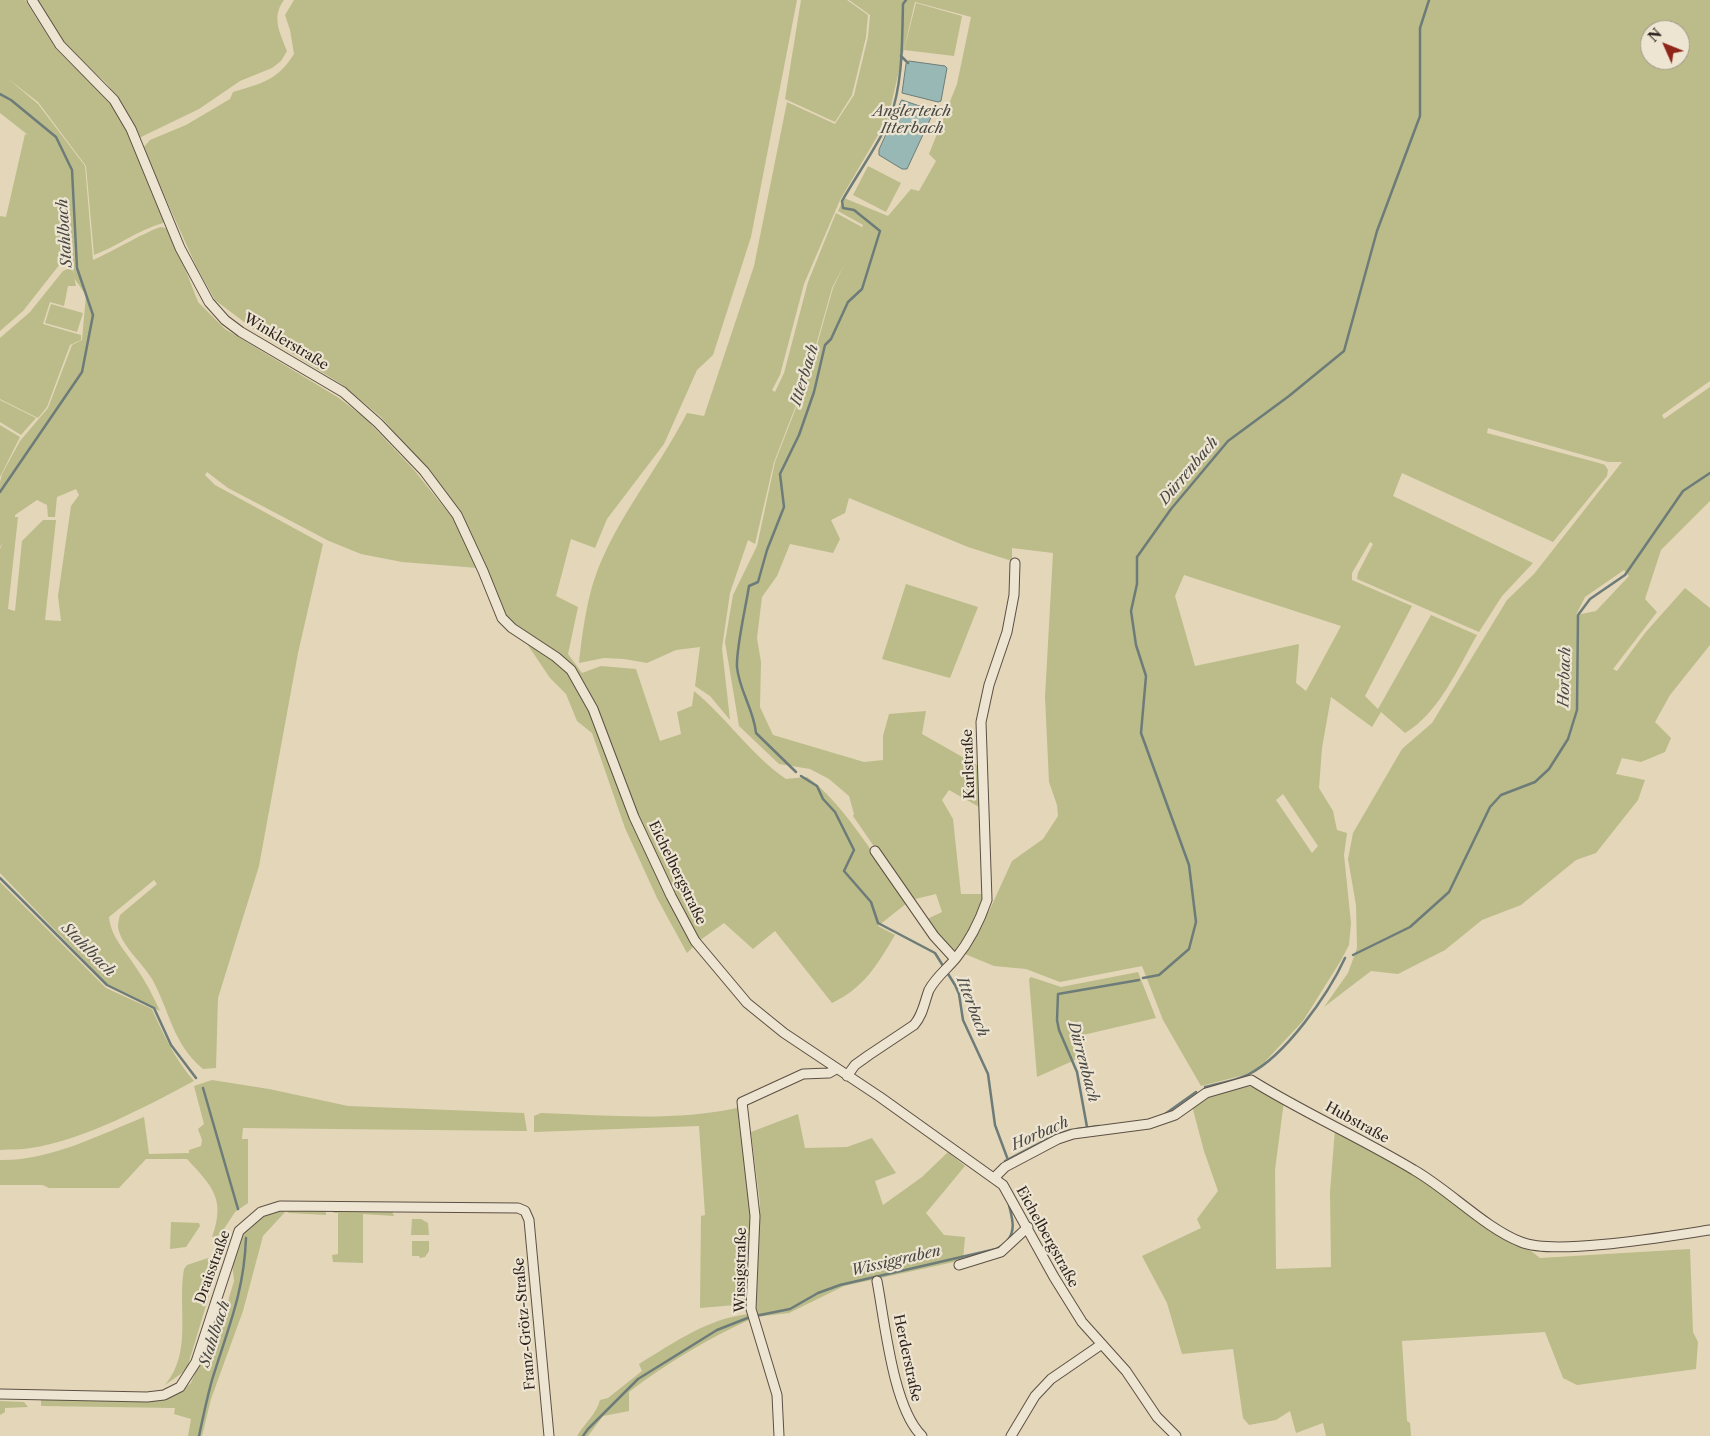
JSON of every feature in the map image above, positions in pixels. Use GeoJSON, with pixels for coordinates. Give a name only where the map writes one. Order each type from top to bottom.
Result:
{"type":"FeatureCollection","features":[{"type":"Feature","properties":{"kind":"street","name":"Winklerstraße"},"geometry":{"type":"LineString","coordinates":[[32,0],[60,46],[114,100],[127,122],[180,248],[208,302],[224,320],[342,392],[378,423],[424,471],[457,515],[484,571],[502,618],[512,628],[556,657],[571,670]]}},
{"type":"Feature","properties":{"kind":"street","name":"Karlstraße"},"geometry":{"type":"LineString","coordinates":[[847,1076],[869,1054],[914,1025],[921,1017],[930,990],[982,915],[987,900],[981,722],[989,685],[1007,632],[1014,595],[1016,563]]}},
{"type":"Feature","properties":{"kind":"street","name":"Eichelbergstraße"},"geometry":{"type":"LineString","coordinates":[[571,670],[593,709],[634,817],[671,896],[695,941],[747,1003],[784,1034],[880,1096],[995,1177],[1009,1195],[1066,1298],[1082,1322],[1126,1371],[1164,1432],[1176,1436]]}},
{"type":"Feature","properties":{"kind":"street"},"geometry":{"type":"LineString","coordinates":[[875,851],[934,936],[949,965]]}},
{"type":"Feature","properties":{"kind":"street","name":"Wissigstraße"},"geometry":{"type":"LineString","coordinates":[[779,1436],[777,1395],[751,1309],[755,1216],[742,1102],[803,1074],[829,1073],[836,1069]]}},
{"type":"Feature","properties":{"kind":"street","name":"Hubstraße"},"geometry":{"type":"LineString","coordinates":[[995,1177],[1005,1167],[1058,1139],[1072,1134],[1149,1124],[1175,1115],[1206,1093],[1251,1080],[1415,1170],[1446,1190],[1496,1229],[1522,1243],[1552,1246],[1587,1245],[1710,1230]]}},
{"type":"Feature","properties":{"kind":"street","name":"Draisstraße"},"geometry":{"type":"LineString","coordinates":[[0,1394],[147,1397],[164,1395],[180,1387],[196,1362],[239,1231],[261,1212],[280,1206],[518,1208],[525,1211]]}},
{"type":"Feature","properties":{"kind":"street","name":"Franz-Grötz-Straße"},"geometry":{"type":"LineString","coordinates":[[525,1211],[529,1220],[549,1436]]}},
{"type":"Feature","properties":{"kind":"street"},"geometry":{"type":"LineString","coordinates":[[959,1265],[1001,1252],[1028,1227]]}},
{"type":"Feature","properties":{"kind":"street","name":"Herderstraße"},"geometry":{"type":"LineString","coordinates":[[877,1281],[901,1402],[913,1428],[922,1436]]}},
{"type":"Feature","properties":{"kind":"street"},"geometry":{"type":"LineString","coordinates":[[1011,1436],[1035,1396],[1051,1379],[1102,1344]]}},
{"type":"Feature","properties":{"kind":"green space"},"geometry":{"type":"Polygon","coordinates":[[[0,0],[25,0],[55,48],[110,102],[134,144],[165,218],[163,223],[94,255],[86,166],[38,102],[7,78],[38,104],[85,166],[93,260],[157,228],[162,227],[170,230],[198,302],[225,329],[339,398],[366,419],[414,470],[455,521],[478,568],[402,562],[361,554],[329,541],[228,488],[207,472],[205,475],[215,485],[323,544],[298,653],[259,866],[218,998],[216,1068],[203,1069],[184,1048],[152,979],[127,947],[120,934],[118,922],[120,915],[157,884],[154,880],[109,917],[110,925],[116,938],[143,979],[160,1011],[107,984],[0,873],[0,549],[3,542],[0,547],[0,482],[2,474],[20,441],[48,408],[72,345],[82,340],[86,295],[74,278],[69,223],[60,264],[23,311],[0,331],[0,216],[6,217],[25,134],[28,135],[0,113],[0,0]],[[76,489],[57,497],[55,517],[48,517],[47,505],[37,500],[15,515],[15,517],[18,517],[8,609],[15,611],[22,541],[43,520],[56,520],[45,620],[61,621],[58,596],[71,506],[79,495],[76,489]]]}},
{"type":"Feature","properties":{"kind":"green space"},"geometry":{"type":"Polygon","coordinates":[[[37,0],[284,0],[280,6],[277,19],[287,51],[281,61],[272,68],[240,81],[199,109],[139,138],[123,106],[107,84],[62,41],[37,0]]]}},
{"type":"Feature","properties":{"kind":"green space"},"geometry":{"type":"Polygon","coordinates":[[[294,0],[797,0],[751,237],[713,355],[697,370],[664,444],[607,519],[595,548],[571,539],[556,596],[578,607],[568,654],[582,673],[601,666],[636,669],[660,741],[681,734],[677,712],[692,706],[694,691],[761,759],[786,779],[807,777],[821,788],[861,835],[907,903],[878,926],[895,935],[869,975],[853,990],[832,1003],[775,931],[753,949],[724,923],[699,941],[687,953],[657,898],[625,828],[592,733],[577,721],[566,694],[550,678],[505,614],[430,473],[381,417],[341,384],[256,331],[215,300],[196,266],[143,148],[150,140],[186,125],[230,99],[233,92],[261,83],[275,76],[294,54],[285,15],[294,0]]]}},
{"type":"Feature","properties":{"kind":"green space"},"geometry":{"type":"Polygon","coordinates":[[[801,0],[847,0],[868,15],[866,37],[852,95],[835,122],[785,99],[801,0]]]}},
{"type":"Feature","properties":{"kind":"green space"},"geometry":{"type":"Polygon","coordinates":[[[849,0],[1710,0],[1710,381],[1662,415],[1664,419],[1710,387],[1710,501],[1661,550],[1645,599],[1657,612],[1613,669],[1617,671],[1645,633],[1685,588],[1710,608],[1710,645],[1670,695],[1655,722],[1671,738],[1665,752],[1641,762],[1622,758],[1616,774],[1645,780],[1638,800],[1596,853],[1576,860],[1521,905],[1482,920],[1445,950],[1398,974],[1371,971],[1324,1007],[1348,973],[1357,948],[1356,905],[1348,859],[1353,833],[1402,749],[1432,723],[1507,600],[1534,574],[1622,462],[1608,462],[1488,428],[1487,433],[1599,463],[1605,465],[1608,470],[1607,476],[1553,542],[1402,473],[1393,496],[1533,563],[1502,596],[1479,632],[1357,579],[1358,573],[1373,544],[1370,542],[1352,573],[1352,580],[1412,606],[1365,696],[1378,709],[1431,615],[1477,635],[1438,702],[1428,714],[1405,733],[1381,712],[1372,727],[1331,697],[1322,748],[1319,788],[1333,811],[1337,830],[1347,833],[1344,855],[1351,923],[1349,945],[1303,1021],[1260,1067],[1244,1075],[1201,1086],[1163,1020],[1142,966],[1060,982],[1026,969],[994,966],[965,954],[991,907],[1012,861],[1043,839],[1058,816],[1057,805],[1049,782],[1045,697],[1053,553],[1012,548],[1012,561],[968,547],[849,498],[845,513],[831,520],[840,539],[833,553],[790,544],[777,576],[762,597],[757,638],[761,662],[760,707],[773,735],[864,762],[883,760],[883,736],[889,714],[926,711],[922,734],[980,767],[981,808],[949,790],[942,800],[953,819],[961,894],[983,894],[976,920],[956,951],[951,951],[925,920],[942,912],[936,894],[911,900],[853,816],[849,796],[829,779],[810,769],[779,764],[739,726],[725,642],[733,595],[757,546],[775,462],[808,377],[833,288],[844,265],[832,288],[807,377],[774,462],[755,544],[748,540],[730,593],[722,648],[730,720],[710,696],[695,686],[700,647],[676,650],[647,663],[604,658],[579,663],[584,622],[590,594],[598,568],[613,537],[687,413],[704,416],[754,266],[787,102],[835,124],[854,95],[868,37],[870,15],[849,0]],[[915,2],[888,118],[840,200],[804,284],[780,375],[772,390],[775,392],[784,373],[808,282],[836,213],[862,227],[858,237],[863,225],[838,211],[844,198],[888,216],[911,189],[919,191],[936,161],[929,154],[957,84],[971,17],[915,2]],[[1624,570],[1585,597],[1576,615],[1596,611],[1629,576],[1624,570]],[[1184,575],[1175,596],[1195,666],[1299,644],[1296,683],[1306,691],[1341,626],[1184,575]],[[1283,794],[1276,800],[1312,853],[1318,846],[1283,794]]]}},
{"type":"Feature","properties":{"kind":"green space"},"geometry":{"type":"Polygon","coordinates":[[[916,3],[962,16],[954,56],[904,50],[916,3]]]}},
{"type":"Feature","properties":{"kind":"green space"},"geometry":{"type":"Polygon","coordinates":[[[868,166],[901,183],[886,212],[853,195],[868,166]]]}},
{"type":"Feature","properties":{"kind":"green space"},"geometry":{"type":"Polygon","coordinates":[[[72,267],[76,286],[68,286],[64,306],[50,302],[43,324],[81,335],[81,340],[70,345],[47,407],[38,418],[0,399],[0,338],[30,312],[63,271],[72,267]]]}},
{"type":"Feature","properties":{"kind":"green space"},"geometry":{"type":"Polygon","coordinates":[[[51,304],[83,313],[77,332],[45,323],[51,304]]]}},
{"type":"Feature","properties":{"kind":"green space"},"geometry":{"type":"Polygon","coordinates":[[[0,400],[36,418],[21,435],[0,422],[0,400]]]}},
{"type":"Feature","properties":{"kind":"green space"},"geometry":{"type":"Polygon","coordinates":[[[0,425],[20,437],[0,477],[0,425]]]}},
{"type":"Feature","properties":{"kind":"green space"},"geometry":{"type":"Polygon","coordinates":[[[906,584],[978,607],[950,678],[882,659],[906,584]]]}},
{"type":"Feature","properties":{"kind":"green space"},"geometry":{"type":"Polygon","coordinates":[[[0,882],[106,988],[152,1009],[170,1047],[194,1081],[115,1121],[72,1138],[31,1148],[0,1150],[0,882]]]}},
{"type":"Feature","properties":{"kind":"green space"},"geometry":{"type":"Polygon","coordinates":[[[1138,972],[1156,1018],[1070,1038],[1077,1059],[1037,1077],[1029,979],[1031,977],[1061,987],[1138,972]]]}},
{"type":"Feature","properties":{"kind":"green space"},"geometry":{"type":"Polygon","coordinates":[[[212,1080],[269,1089],[348,1106],[524,1113],[527,1131],[243,1128],[242,1139],[248,1139],[248,1203],[235,1212],[220,1235],[212,1237],[218,1213],[217,1203],[210,1186],[187,1159],[146,1159],[119,1188],[49,1188],[43,1185],[0,1185],[0,1160],[19,1159],[56,1152],[144,1117],[149,1154],[189,1153],[189,1150],[201,1146],[202,1140],[198,1129],[204,1124],[194,1086],[212,1080]]]}},
{"type":"Feature","properties":{"kind":"green space"},"geometry":{"type":"Polygon","coordinates":[[[1241,1085],[1253,1087],[1284,1101],[1275,1170],[1276,1269],[1331,1267],[1330,1192],[1335,1129],[1409,1170],[1448,1195],[1513,1245],[1531,1251],[1540,1258],[1690,1249],[1693,1332],[1698,1342],[1696,1369],[1577,1385],[1563,1378],[1545,1332],[1402,1341],[1407,1421],[1410,1423],[1411,1436],[1326,1436],[1323,1423],[1296,1433],[1290,1411],[1276,1420],[1249,1425],[1243,1418],[1233,1349],[1182,1354],[1167,1303],[1142,1256],[1201,1228],[1197,1219],[1218,1191],[1204,1151],[1192,1106],[1214,1091],[1241,1085]]]}},
{"type":"Feature","properties":{"kind":"green space"},"geometry":{"type":"Polygon","coordinates":[[[740,1109],[753,1213],[748,1304],[700,1308],[701,1216],[705,1215],[699,1126],[534,1132],[534,1116],[541,1113],[664,1116],[689,1115],[740,1109]]]}},
{"type":"Feature","properties":{"kind":"green space"},"geometry":{"type":"Polygon","coordinates":[[[798,1114],[805,1148],[847,1147],[872,1138],[896,1173],[875,1181],[883,1205],[922,1177],[948,1152],[965,1166],[926,1213],[944,1235],[965,1237],[963,1260],[844,1286],[789,1313],[756,1317],[760,1204],[751,1132],[798,1114]]]}},
{"type":"Feature","properties":{"kind":"green space"},"geometry":{"type":"Polygon","coordinates":[[[286,1209],[325,1210],[326,1215],[289,1213],[286,1211],[263,1236],[243,1311],[211,1399],[202,1436],[188,1436],[191,1419],[174,1414],[175,1408],[41,1406],[41,1400],[43,1399],[149,1401],[180,1392],[191,1383],[202,1357],[217,1338],[234,1281],[232,1263],[243,1233],[262,1217],[286,1209]]]}},
{"type":"Feature","properties":{"kind":"green space"},"geometry":{"type":"Polygon","coordinates":[[[337,1209],[392,1211],[394,1216],[363,1214],[363,1263],[333,1262],[332,1255],[338,1254],[338,1213],[333,1213],[337,1209]]]}},
{"type":"Feature","properties":{"kind":"green space"},"geometry":{"type":"Polygon","coordinates":[[[412,1219],[421,1219],[428,1223],[429,1235],[411,1235],[412,1219]]]}},
{"type":"Feature","properties":{"kind":"green space"},"geometry":{"type":"Polygon","coordinates":[[[171,1222],[199,1223],[200,1226],[186,1247],[170,1249],[171,1222]]]}},
{"type":"Feature","properties":{"kind":"green space"},"geometry":{"type":"Polygon","coordinates":[[[412,1241],[429,1241],[429,1251],[425,1257],[412,1256],[412,1241]]]}},
{"type":"Feature","properties":{"kind":"green space"},"geometry":{"type":"Polygon","coordinates":[[[208,1258],[215,1258],[218,1261],[218,1266],[188,1365],[182,1373],[165,1385],[174,1372],[179,1358],[184,1269],[187,1265],[208,1258]]]}},
{"type":"Feature","properties":{"kind":"green space"},"geometry":{"type":"Polygon","coordinates":[[[748,1314],[751,1319],[688,1352],[629,1392],[629,1411],[603,1416],[588,1436],[577,1436],[593,1414],[600,1400],[608,1398],[642,1371],[639,1364],[705,1326],[748,1314]]]}},
{"type":"Feature","properties":{"kind":"green space"},"geometry":{"type":"Polygon","coordinates":[[[0,1401],[24,1402],[28,1407],[5,1408],[5,1412],[0,1415],[0,1401]]]}},
{"type":"Feature","properties":{"kind":"water"},"geometry":{"type":"Polygon","coordinates":[[[909,61],[945,66],[947,68],[941,101],[938,102],[902,93],[906,64],[909,61]]]}},
{"type":"Feature","properties":{"kind":"water","name":"Anglerteich Itterbach"},"geometry":{"type":"Polygon","coordinates":[[[902,100],[934,111],[907,169],[902,169],[879,155],[879,150],[902,100]]]}},
{"type":"Feature","properties":{"kind":"waterway","name":"Itterbach"},"geometry":{"type":"LineString","coordinates":[[796,772],[756,733],[738,675],[737,659],[749,586],[758,582],[767,550],[784,507],[780,474],[799,435],[814,392],[825,345],[831,339],[848,302],[862,289],[880,231],[854,210],[843,208],[842,201],[874,149],[890,118],[900,77],[903,4],[906,0]]}},
{"type":"Feature","properties":{"kind":"waterway","name":"Dürrenbach"},"geometry":{"type":"LineString","coordinates":[[1143,978],[1159,975],[1189,949],[1196,922],[1189,865],[1141,733],[1146,676],[1136,645],[1131,611],[1137,584],[1137,557],[1171,509],[1228,441],[1289,396],[1344,351],[1377,231],[1420,116],[1420,28],[1429,0]]}},
{"type":"Feature","properties":{"kind":"waterway","name":"Itterbach"},"geometry":{"type":"LineString","coordinates":[[901,56],[908,63]]}},
{"type":"Feature","properties":{"kind":"waterway","name":"Stahlbach"},"geometry":{"type":"LineString","coordinates":[[0,94],[11,100],[56,137],[72,170],[77,268],[93,315],[82,372],[0,492]]}},
{"type":"Feature","properties":{"kind":"waterway","name":"Horbach"},"geometry":{"type":"LineString","coordinates":[[1353,955],[1410,927],[1449,892],[1490,807],[1501,795],[1535,782],[1549,769],[1568,739],[1577,710],[1578,615],[1590,599],[1625,575],[1683,491],[1710,473]]}},
{"type":"Feature","properties":{"kind":"waterway","name":"Itterbach"},"geometry":{"type":"LineString","coordinates":[[801,776],[817,786],[823,799],[835,812],[854,850],[844,871],[871,902],[878,923],[935,953],[955,985],[959,994],[963,1020],[988,1074],[995,1125],[1008,1160]]}},
{"type":"Feature","properties":{"kind":"waterway","name":"Stahlbach"},"geometry":{"type":"LineString","coordinates":[[0,878],[107,985],[154,1008],[171,1045],[196,1078]]}},
{"type":"Feature","properties":{"kind":"waterway","name":"Horbach"},"geometry":{"type":"LineString","coordinates":[[1205,1087],[1249,1074],[1277,1053],[1291,1039],[1317,1006],[1345,958]]}},
{"type":"Feature","properties":{"kind":"waterway","name":"Dürrenbach"},"geometry":{"type":"LineString","coordinates":[[1087,1127],[1077,1072],[1059,1030],[1057,1020],[1058,994],[1139,980]]}},
{"type":"Feature","properties":{"kind":"waterway","name":"Stahlbach"},"geometry":{"type":"LineString","coordinates":[[203,1088],[238,1209]]}},
{"type":"Feature","properties":{"kind":"waterway","name":"Horbach"},"geometry":{"type":"LineString","coordinates":[[1165,1114],[1196,1092]]}},
{"type":"Feature","properties":{"kind":"waterway","name":"Horbach"},"geometry":{"type":"LineString","coordinates":[[1077,1129],[1099,1126]]}},
{"type":"Feature","properties":{"kind":"waterway","name":"Horbach"},"geometry":{"type":"LineString","coordinates":[[1005,1161],[1055,1135],[1071,1130]]}},
{"type":"Feature","properties":{"kind":"waterway","name":"Wissiggraben"},"geometry":{"type":"LineString","coordinates":[[1008,1240],[1013,1228],[1009,1205]]}},
{"type":"Feature","properties":{"kind":"waterway","name":"Stahlbach"},"geometry":{"type":"LineString","coordinates":[[199,1436],[212,1380],[239,1293],[245,1258],[246,1238]]}},
{"type":"Feature","properties":{"kind":"waterway","name":"Wissiggraben"},"geometry":{"type":"LineString","coordinates":[[583,1436],[638,1379],[717,1330],[750,1317],[790,1309],[818,1293],[840,1285],[996,1249],[1003,1245]]}}]}
